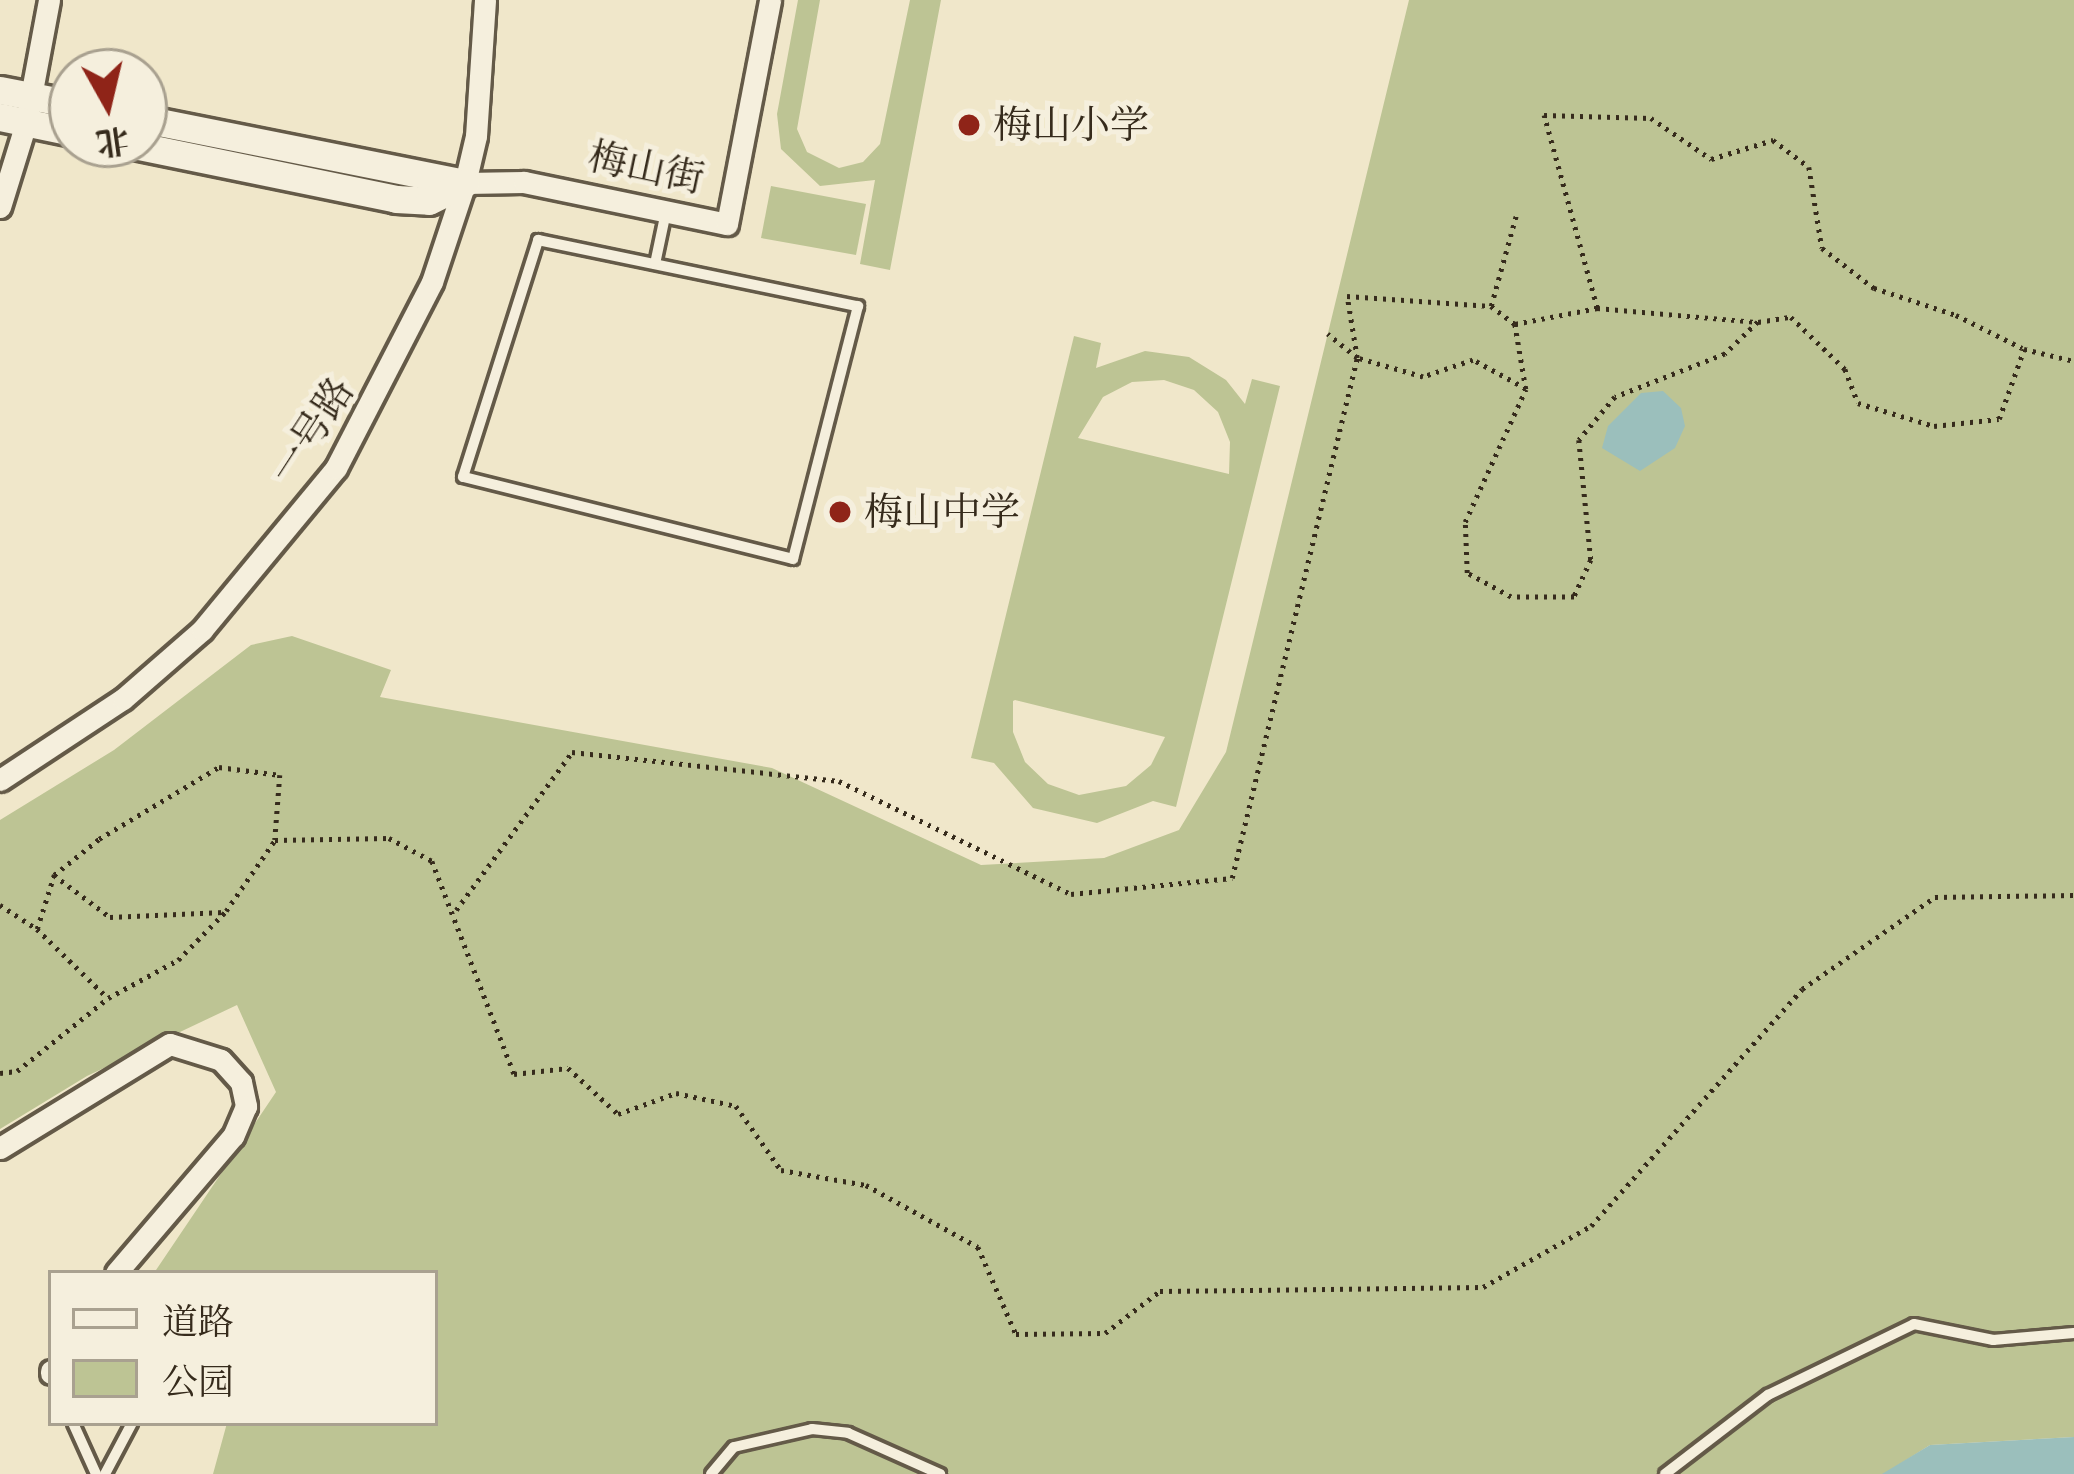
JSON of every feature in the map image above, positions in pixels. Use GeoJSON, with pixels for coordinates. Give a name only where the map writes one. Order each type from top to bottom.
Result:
{"type":"FeatureCollection","features":[{"type":"Feature","properties":{"kind":"street"},"geometry":{"type":"LineString","coordinates":[[0,207],[19,112],[50,0]]}},
{"type":"Feature","properties":{"kind":"street","name":"一号路"},"geometry":{"type":"LineString","coordinates":[[0,780],[123,699],[273,553],[389,378],[465,183],[476,136],[485,0]]}},
{"type":"Feature","properties":{"kind":"street","name":"梅山街"},"geometry":{"type":"LineString","coordinates":[[168,124],[465,183],[524,182],[727,224],[770,0]]}},
{"type":"Feature","properties":{"kind":"street"},"geometry":{"type":"LineString","coordinates":[[0,90],[19,112],[48,123]]}},
{"type":"Feature","properties":{"kind":"street","name":"梅山街"},"geometry":{"type":"LineString","coordinates":[[168,152],[396,199],[429,201],[465,183]]}},
{"type":"Feature","properties":{"kind":"street"},"geometry":{"type":"LineString","coordinates":[[0,1148],[170,1045],[221,1060],[241,1082],[246,1106],[233,1136],[119,1270]]}},
{"type":"Feature","properties":{"kind":"lane"},"geometry":{"type":"LineString","coordinates":[[655,264],[666,212]]}},
{"type":"Feature","properties":{"kind":"lane"},"geometry":{"type":"LineString","coordinates":[[538,240],[655,264],[858,306],[794,559],[463,477],[538,240]]}},
{"type":"Feature","properties":{"kind":"lane"},"geometry":{"type":"LineString","coordinates":[[1665,1474],[1753,1405],[1914,1324],[1993,1340],[2065,1327],[2074,1333]]}},
{"type":"Feature","properties":{"kind":"lane"},"geometry":{"type":"LineString","coordinates":[[75,1426],[100,1474],[130,1426]]}},
{"type":"Feature","properties":{"kind":"lane"},"geometry":{"type":"LineString","coordinates":[[711,1474],[734,1447],[812,1429],[848,1433],[940,1474]]}},
{"type":"Feature","properties":{"kind":"path"},"geometry":{"type":"LineString","coordinates":[[1597,308],[1544,115],[1651,118],[1712,159],[1773,140],[1809,167],[1822,248],[1874,288],[1956,315],[2024,349],[2074,361]]}},
{"type":"Feature","properties":{"kind":"path"},"geometry":{"type":"LineString","coordinates":[[1491,307],[1516,216]]}},
{"type":"Feature","properties":{"kind":"path"},"geometry":{"type":"LineString","coordinates":[[456,910],[572,752],[838,781],[1072,894],[1232,878],[1357,358],[1347,296],[1491,307],[1514,324],[1526,389],[1465,522],[1468,573],[1511,597],[1574,596],[1591,560],[1579,440],[1615,397],[1725,354],[1758,322]]}},
{"type":"Feature","properties":{"kind":"path"},"geometry":{"type":"LineString","coordinates":[[1514,324],[1597,308],[1758,322],[1790,317],[1845,370],[1858,403],[1934,426],[1999,419],[2024,349]]}},
{"type":"Feature","properties":{"kind":"path"},"geometry":{"type":"LineString","coordinates":[[1327,334],[1357,358],[1423,377],[1473,360],[1526,389]]}},
{"type":"Feature","properties":{"kind":"path"},"geometry":{"type":"LineString","coordinates":[[0,1073],[56,1045],[108,998],[178,961],[226,911],[275,840],[280,775],[219,766],[54,875],[37,929]]}},
{"type":"Feature","properties":{"kind":"path"},"geometry":{"type":"LineString","coordinates":[[275,840],[388,838],[432,861],[456,910],[514,1074],[568,1068],[618,1114],[676,1093],[736,1106],[782,1170],[866,1185],[978,1247],[1016,1334],[1106,1333],[1160,1291],[1483,1287],[1591,1226],[1802,989],[1935,897],[2074,895]]}},
{"type":"Feature","properties":{"kind":"path"},"geometry":{"type":"LineString","coordinates":[[54,875],[110,917],[226,911]]}},
{"type":"Feature","properties":{"kind":"path"},"geometry":{"type":"LineString","coordinates":[[0,904],[37,929],[108,998]]}},
{"type":"Feature","properties":{"kind":"green space"},"geometry":{"type":"Polygon","coordinates":[[[798,0],[820,0],[797,129],[807,152],[839,168],[863,162],[880,144],[910,0],[941,0],[890,270],[860,264],[875,180],[820,186],[781,149],[777,114],[798,0]]]}},
{"type":"Feature","properties":{"kind":"green space"},"geometry":{"type":"Polygon","coordinates":[[[1409,0],[2074,0],[2074,1437],[1930,1445],[1884,1474],[213,1474],[226,1426],[438,1426],[438,1270],[156,1270],[276,1092],[237,1005],[87,1076],[0,1129],[0,820],[114,750],[251,645],[292,636],[391,670],[380,697],[772,768],[981,865],[1104,858],[1179,830],[1226,752],[1409,0]]]}},
{"type":"Feature","properties":{"kind":"green space"},"geometry":{"type":"Polygon","coordinates":[[[771,186],[866,204],[856,255],[761,238],[771,186]]]}},
{"type":"Feature","properties":{"kind":"green space"},"geometry":{"type":"Polygon","coordinates":[[[1074,336],[1101,343],[1096,368],[1145,351],[1189,357],[1226,380],[1245,404],[1252,379],[1280,386],[1176,807],[1153,801],[1097,823],[1033,808],[994,763],[971,758],[1074,336]],[[1164,380],[1132,382],[1103,397],[1078,438],[1229,474],[1230,442],[1218,412],[1194,390],[1164,380]],[[1015,700],[1013,732],[1025,762],[1048,784],[1079,795],[1126,786],[1151,765],[1165,737],[1015,700]]]}},
{"type":"Feature","properties":{"kind":"water"},"geometry":{"type":"Polygon","coordinates":[[[1663,391],[1681,408],[1685,426],[1675,448],[1640,471],[1602,448],[1608,426],[1641,393],[1663,391]]]}},
{"type":"Feature","properties":{"kind":"water"},"geometry":{"type":"Polygon","coordinates":[[[2074,1437],[2074,1474],[1882,1474],[1930,1445],[2074,1437]]]}},
{"type":"Feature","properties":{"kind":"place","name":"梅山小学"},"geometry":{"type":"Point","coordinates":[969,125]}},
{"type":"Feature","properties":{"kind":"place","name":"梅山中学"},"geometry":{"type":"Point","coordinates":[840,512]}}]}
